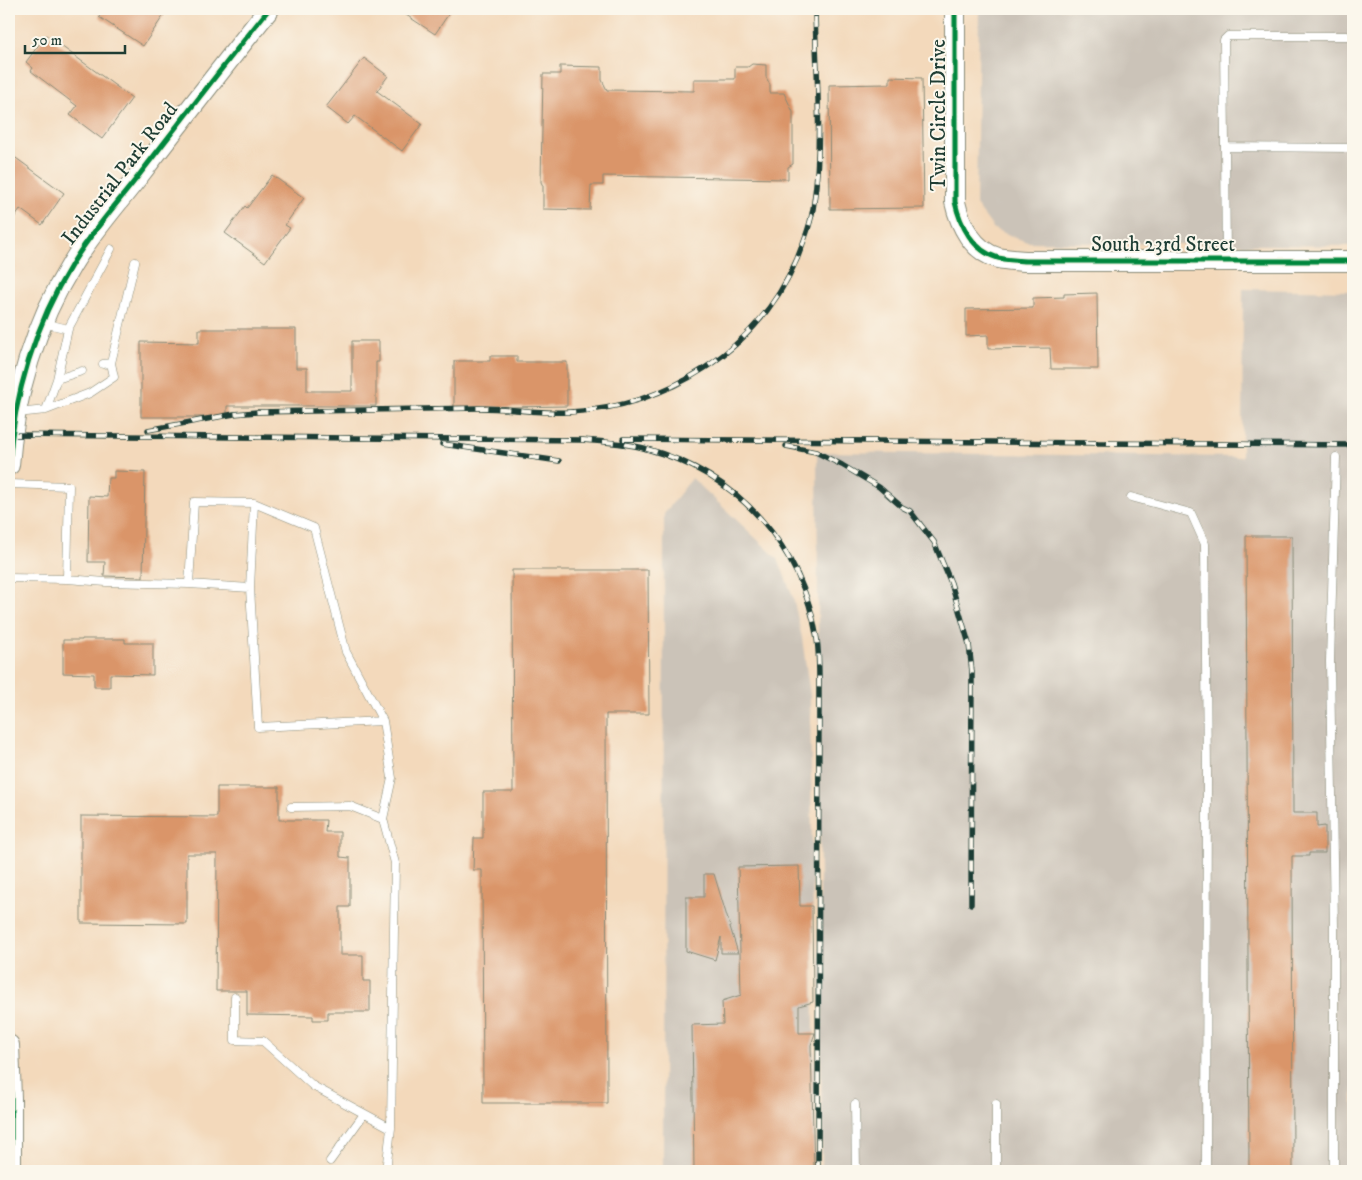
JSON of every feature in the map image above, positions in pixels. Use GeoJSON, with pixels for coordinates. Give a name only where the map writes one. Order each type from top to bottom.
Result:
{"type":"FeatureCollection","features":[{"type":"Feature","properties":{"kind":"street","name":"Industrial Park Road"},"geometry":{"type":"LineString","coordinates":[[9,464],[11,436],[29,360],[42,322],[72,263],[269,9]]}},
{"type":"Feature","properties":{"kind":"street","name":"Twin Circle Drive"},"geometry":{"type":"LineString","coordinates":[[955,9],[955,202],[958,218],[966,232],[977,245]]}},
{"type":"Feature","properties":{"kind":"street","name":"South 23rd Street"},"geometry":{"type":"LineString","coordinates":[[977,245],[998,258],[1026,261],[1353,262]]}},
{"type":"Feature","properties":{"kind":"street"},"geometry":{"type":"LineString","coordinates":[[9,1045],[13,1168]]}},
{"type":"Feature","properties":{"kind":"lane"},"geometry":{"type":"LineString","coordinates":[[1226,261],[1224,40],[1228,36],[1353,36]]}},
{"type":"Feature","properties":{"kind":"lane"},"geometry":{"type":"LineString","coordinates":[[1225,147],[1353,148]]}},
{"type":"Feature","properties":{"kind":"lane"},"geometry":{"type":"LineString","coordinates":[[46,410],[58,379],[68,329],[111,249]]}},
{"type":"Feature","properties":{"kind":"lane"},"geometry":{"type":"LineString","coordinates":[[16,413],[46,410],[90,392],[114,377],[107,363],[135,262]]}},
{"type":"Feature","properties":{"kind":"lane"},"geometry":{"type":"LineString","coordinates":[[42,322],[68,329]]}},
{"type":"Feature","properties":{"kind":"lane"},"geometry":{"type":"LineString","coordinates":[[58,379],[82,371]]}},
{"type":"Feature","properties":{"kind":"lane"},"geometry":{"type":"LineString","coordinates":[[1334,1171],[1334,928],[1330,661],[1336,457]]}},
{"type":"Feature","properties":{"kind":"lane"},"geometry":{"type":"LineString","coordinates":[[9,484],[69,486],[67,579]]}},
{"type":"Feature","properties":{"kind":"lane"},"geometry":{"type":"LineString","coordinates":[[1130,496],[1191,513],[1205,544],[1206,1171]]}},
{"type":"Feature","properties":{"kind":"lane"},"geometry":{"type":"LineString","coordinates":[[189,584],[194,502],[254,503],[314,528],[346,652],[383,721],[392,778],[383,819],[395,864],[391,1128],[386,1171]]}},
{"type":"Feature","properties":{"kind":"lane"},"geometry":{"type":"LineString","coordinates":[[254,503],[250,588],[258,727],[383,721]]}},
{"type":"Feature","properties":{"kind":"lane"},"geometry":{"type":"LineString","coordinates":[[9,578],[250,588]]}},
{"type":"Feature","properties":{"kind":"lane"},"geometry":{"type":"LineString","coordinates":[[291,807],[350,806],[383,819]]}},
{"type":"Feature","properties":{"kind":"lane"},"geometry":{"type":"LineString","coordinates":[[235,997],[235,1040],[264,1041],[313,1086],[391,1128]]}},
{"type":"Feature","properties":{"kind":"lane"},"geometry":{"type":"LineString","coordinates":[[855,1104],[856,1171]]}},
{"type":"Feature","properties":{"kind":"lane"},"geometry":{"type":"LineString","coordinates":[[996,1104],[996,1171]]}},
{"type":"Feature","properties":{"kind":"lane"},"geometry":{"type":"LineString","coordinates":[[330,1161],[364,1114]]}},
{"type":"Feature","properties":{"kind":"shaded area"},"geometry":{"type":"Polygon","coordinates":[[[979,9],[1353,9],[1353,246],[1027,242],[994,229],[976,205],[979,9]]]}},
{"type":"Feature","properties":{"kind":"shaded area"},"geometry":{"type":"Polygon","coordinates":[[[1243,289],[1353,291],[1353,1171],[822,1171],[817,452],[1242,457],[1243,289]]]}},
{"type":"Feature","properties":{"kind":"shaded area"},"geometry":{"type":"Polygon","coordinates":[[[692,478],[778,559],[793,597],[802,638],[810,695],[815,1171],[663,1171],[664,514],[692,478]]]}},
{"type":"Feature","properties":{"kind":"building"},"geometry":{"type":"Polygon","coordinates":[[[105,9],[168,9],[143,46],[99,17],[105,9]]]}},
{"type":"Feature","properties":{"kind":"building"},"geometry":{"type":"Polygon","coordinates":[[[397,9],[452,9],[435,34],[397,9]]]}},
{"type":"Feature","properties":{"kind":"building"},"geometry":{"type":"Polygon","coordinates":[[[46,35],[132,98],[102,139],[70,115],[77,106],[31,71],[33,68],[26,62],[46,35]]]}},
{"type":"Feature","properties":{"kind":"building"},"geometry":{"type":"Polygon","coordinates":[[[364,58],[388,76],[377,91],[422,124],[402,151],[355,116],[348,124],[326,107],[364,58]]]}},
{"type":"Feature","properties":{"kind":"building"},"geometry":{"type":"Polygon","coordinates":[[[752,64],[766,65],[766,77],[770,85],[770,93],[784,93],[793,112],[793,164],[788,167],[788,179],[603,176],[603,185],[591,185],[590,210],[543,209],[543,186],[541,182],[543,74],[560,74],[560,66],[602,67],[602,80],[607,90],[694,91],[694,79],[735,79],[735,67],[748,67],[752,64]]]}},
{"type":"Feature","properties":{"kind":"building"},"geometry":{"type":"Polygon","coordinates":[[[890,77],[922,78],[924,208],[830,209],[829,85],[890,84],[890,77]]]}},
{"type":"Feature","properties":{"kind":"building"},"geometry":{"type":"Polygon","coordinates":[[[9,153],[64,193],[42,225],[20,209],[9,225],[9,153]]]}},
{"type":"Feature","properties":{"kind":"building"},"geometry":{"type":"Polygon","coordinates":[[[272,175],[304,198],[285,225],[290,228],[265,262],[225,233],[272,175]]]}},
{"type":"Feature","properties":{"kind":"building"},"geometry":{"type":"Polygon","coordinates":[[[1097,293],[1098,369],[1051,369],[1050,348],[988,349],[988,335],[966,336],[966,309],[1033,308],[1033,298],[1064,297],[1064,294],[1097,293]]]}},
{"type":"Feature","properties":{"kind":"building"},"geometry":{"type":"Polygon","coordinates":[[[199,329],[296,329],[296,368],[307,368],[307,391],[352,391],[352,341],[379,341],[379,362],[376,362],[376,406],[227,406],[227,417],[141,417],[141,342],[199,343],[199,329]]]}},
{"type":"Feature","properties":{"kind":"building"},"geometry":{"type":"Polygon","coordinates":[[[490,356],[517,356],[517,362],[567,362],[567,406],[454,408],[454,361],[490,361],[490,356]]]}},
{"type":"Feature","properties":{"kind":"building"},"geometry":{"type":"Polygon","coordinates":[[[114,471],[145,472],[143,577],[104,576],[105,562],[88,562],[89,496],[107,497],[108,478],[114,478],[114,471]]]}},
{"type":"Feature","properties":{"kind":"building"},"geometry":{"type":"Polygon","coordinates":[[[1246,536],[1292,536],[1293,813],[1317,813],[1317,827],[1325,826],[1325,853],[1309,853],[1309,856],[1292,856],[1293,1171],[1249,1171],[1246,536]]]}},
{"type":"Feature","properties":{"kind":"building"},"geometry":{"type":"Polygon","coordinates":[[[512,570],[648,570],[649,714],[606,714],[607,1103],[483,1103],[482,870],[473,870],[474,838],[483,838],[483,792],[513,792],[512,570]]]}},
{"type":"Feature","properties":{"kind":"building"},"geometry":{"type":"Polygon","coordinates":[[[125,639],[125,643],[153,643],[153,675],[110,674],[110,687],[94,687],[94,674],[63,673],[63,640],[125,639]]]}},
{"type":"Feature","properties":{"kind":"building"},"geometry":{"type":"Polygon","coordinates":[[[217,787],[279,787],[279,820],[326,820],[325,832],[340,832],[340,857],[350,858],[350,907],[340,907],[340,955],[363,955],[363,981],[370,981],[370,1012],[328,1012],[328,1020],[313,1020],[313,1016],[247,1015],[247,991],[216,991],[217,854],[187,854],[187,924],[81,923],[81,816],[217,817],[217,787]]]}},
{"type":"Feature","properties":{"kind":"building"},"geometry":{"type":"Polygon","coordinates":[[[799,866],[800,906],[812,906],[813,1002],[799,1006],[799,1033],[815,1033],[811,1045],[814,1171],[694,1171],[692,1025],[723,1024],[722,1001],[741,995],[738,867],[799,866]]]}},
{"type":"Feature","properties":{"kind":"building"},"geometry":{"type":"Polygon","coordinates":[[[704,874],[714,874],[738,953],[721,953],[721,937],[715,960],[686,951],[686,897],[704,897],[704,874]]]}},
{"type":"Feature","properties":{"kind":"railway"},"geometry":{"type":"LineString","coordinates":[[148,430],[234,414],[257,412],[480,408],[570,412],[606,408],[641,399],[674,385],[705,368],[734,346],[759,321],[780,291],[797,259],[807,231],[814,202],[818,154],[815,9]]}},
{"type":"Feature","properties":{"kind":"railway"},"geometry":{"type":"LineString","coordinates":[[9,435],[583,440],[647,449],[680,461],[710,476],[737,496],[761,518],[781,545],[797,574],[809,605],[817,639],[819,656],[818,1171]]}},
{"type":"Feature","properties":{"kind":"railway"},"geometry":{"type":"LineString","coordinates":[[623,439],[1353,445]]}},
{"type":"Feature","properties":{"kind":"railway"},"geometry":{"type":"LineString","coordinates":[[442,444],[559,461]]}},
{"type":"Feature","properties":{"kind":"railway"},"geometry":{"type":"LineString","coordinates":[[786,446],[816,452],[842,465],[879,487],[902,507],[910,511],[934,542],[951,583],[969,644],[972,672],[971,904]]}},
{"type":"Feature","properties":{"kind":"cycle path"},"geometry":{"type":"LineString","coordinates":[[9,465],[16,412],[28,361],[47,311],[72,264],[94,231],[269,9]]}},
{"type":"Feature","properties":{"kind":"cycle path"},"geometry":{"type":"LineString","coordinates":[[955,9],[955,202],[964,228],[981,250],[1001,259],[1025,261],[1353,261]]}},
{"type":"Feature","properties":{"kind":"cycle path"},"geometry":{"type":"LineString","coordinates":[[9,1045],[11,1171]]}}]}
